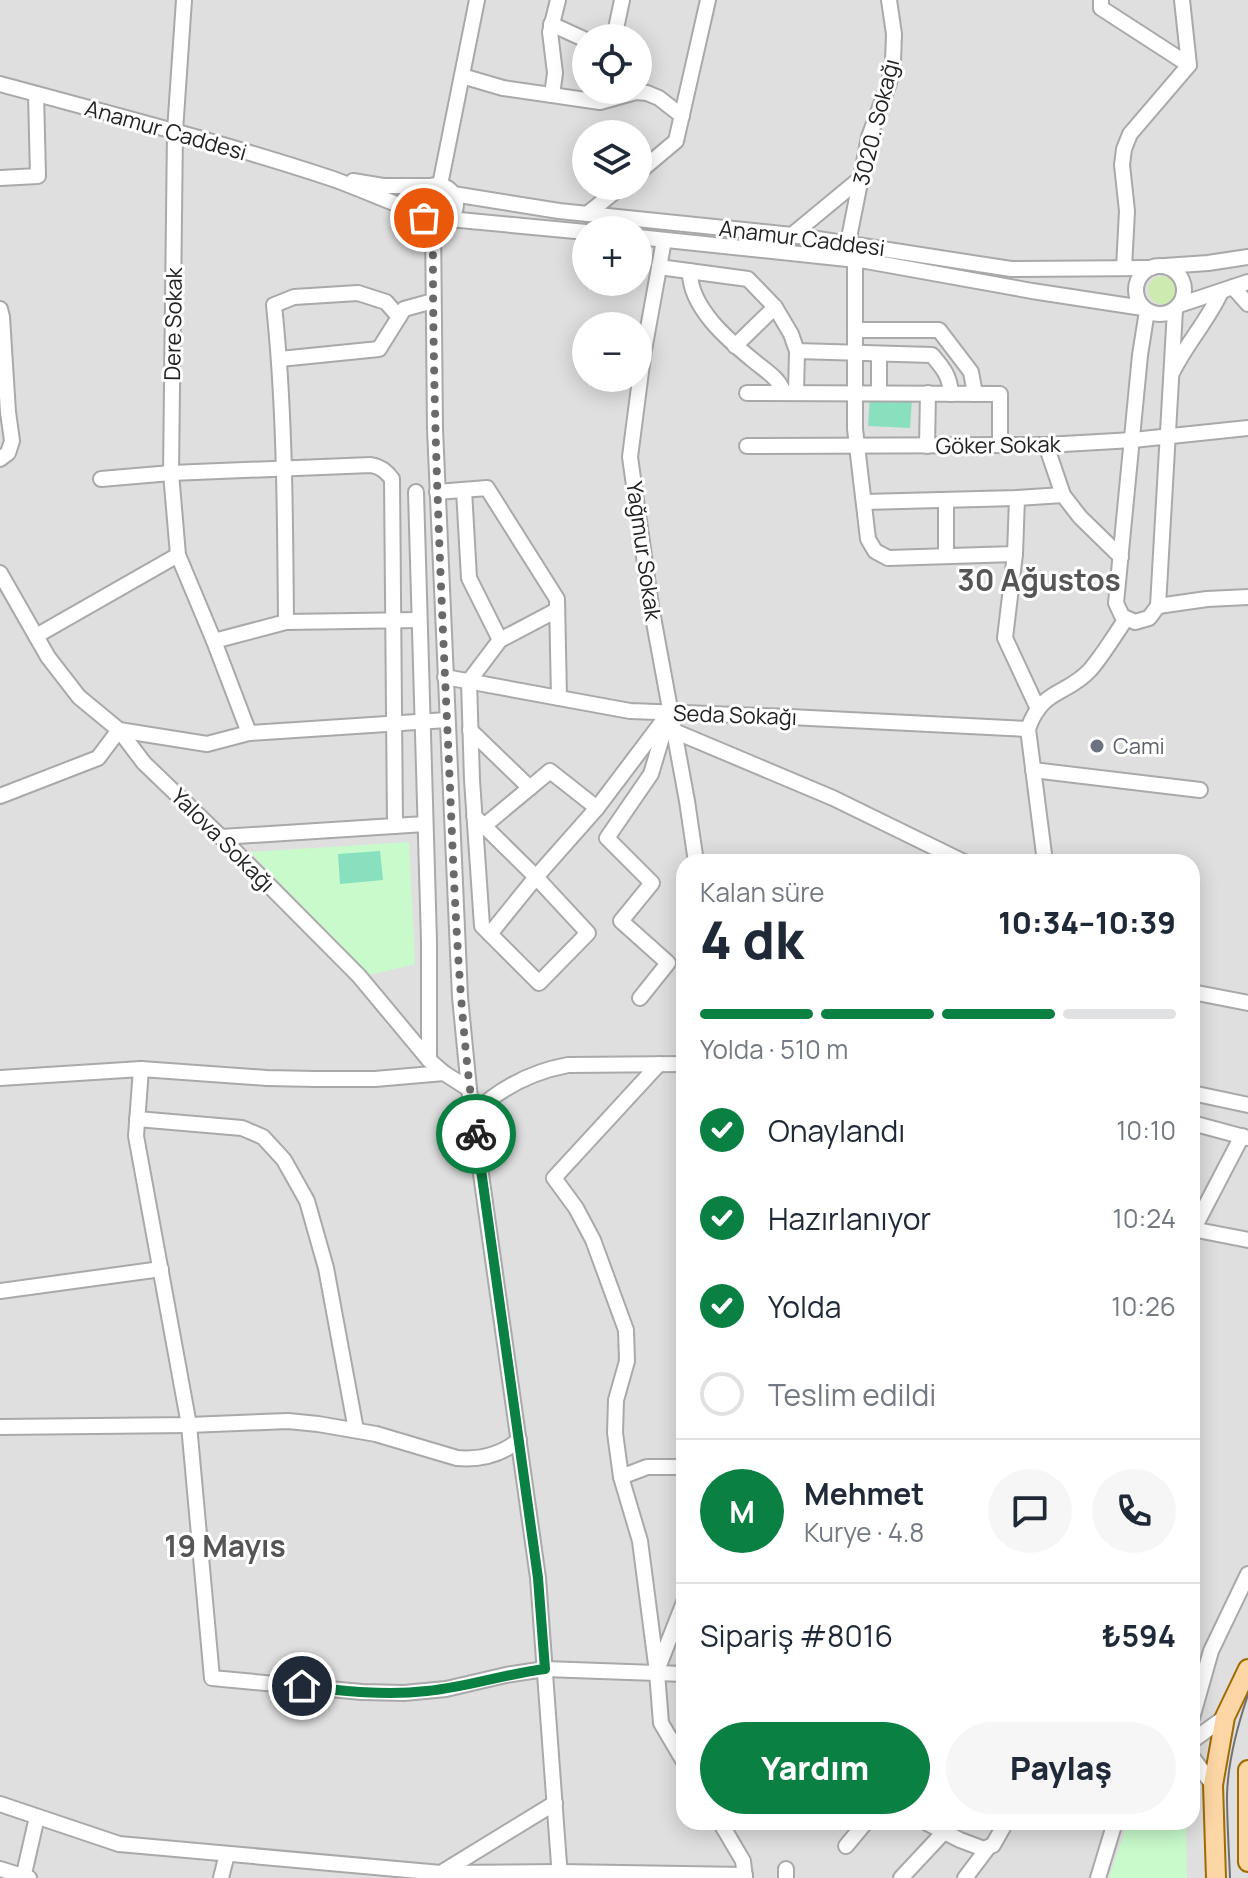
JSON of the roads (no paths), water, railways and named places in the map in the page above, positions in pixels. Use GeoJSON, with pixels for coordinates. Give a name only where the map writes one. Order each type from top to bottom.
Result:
{"type":"FeatureCollection","features":[{"type":"Feature","properties":{"kind":"main road"},"geometry":{"type":"LineString","coordinates":[[1216,1878],[1213,1785],[1225,1717],[1248,1669]]}},
{"type":"Feature","properties":{"kind":"main road"},"geometry":{"type":"LineString","coordinates":[[1248,1770],[1248,1862]]}},
{"type":"Feature","properties":{"kind":"street","name":"Dere Sokak"},"geometry":{"type":"LineString","coordinates":[[184,0],[175,131],[171,473],[178,555],[249,733]]}},
{"type":"Feature","properties":{"kind":"street"},"geometry":{"type":"LineString","coordinates":[[435,186],[477,0]]}},
{"type":"Feature","properties":{"kind":"street"},"geometry":{"type":"LineString","coordinates":[[552,95],[555,73],[551,24],[558,0]]}},
{"type":"Feature","properties":{"kind":"street"},"geometry":{"type":"LineString","coordinates":[[617,24],[622,0]]}},
{"type":"Feature","properties":{"kind":"street"},"geometry":{"type":"LineString","coordinates":[[652,161],[676,141],[708,0]]}},
{"type":"Feature","properties":{"kind":"street","name":"3020. Sokağı"},"geometry":{"type":"LineString","coordinates":[[848,243],[869,137],[889,83],[893,62],[894,34],[889,0]]}},
{"type":"Feature","properties":{"kind":"street"},"geometry":{"type":"LineString","coordinates":[[1101,0],[1101,8],[1189,65]]}},
{"type":"Feature","properties":{"kind":"street"},"geometry":{"type":"LineString","coordinates":[[1124,268],[1127,211],[1122,165],[1124,149],[1130,134],[1189,65],[1182,0]]}},
{"type":"Feature","properties":{"kind":"street"},"geometry":{"type":"LineString","coordinates":[[551,24],[572,34]]}},
{"type":"Feature","properties":{"kind":"street"},"geometry":{"type":"LineString","coordinates":[[462,76],[503,88],[572,95]]}},
{"type":"Feature","properties":{"kind":"street","name":"Anamur Caddesi"},"geometry":{"type":"LineString","coordinates":[[0,84],[175,131],[332,179]]}},
{"type":"Feature","properties":{"kind":"street"},"geometry":{"type":"LineString","coordinates":[[0,178],[38,176],[36,94]]}},
{"type":"Feature","properties":{"kind":"street"},"geometry":{"type":"LineString","coordinates":[[652,94],[682,116]]}},
{"type":"Feature","properties":{"kind":"street"},"geometry":{"type":"LineString","coordinates":[[792,235],[861,178]]}},
{"type":"Feature","properties":{"kind":"street"},"geometry":{"type":"LineString","coordinates":[[332,179],[383,186],[435,186],[450,190],[455,199],[455,210],[449,219]]}},
{"type":"Feature","properties":{"kind":"street"},"geometry":{"type":"LineString","coordinates":[[332,179],[421,213]]}},
{"type":"Feature","properties":{"kind":"street"},"geometry":{"type":"LineString","coordinates":[[435,186],[425,189],[419,198],[421,213],[433,222],[449,219],[572,231]]}},
{"type":"Feature","properties":{"kind":"street","name":"Anamur Caddesi"},"geometry":{"type":"LineString","coordinates":[[453,194],[587,214],[792,235],[1011,269],[1157,267],[1248,257]]}},
{"type":"Feature","properties":{"kind":"street"},"geometry":{"type":"LineString","coordinates":[[587,214],[604,200]]}},
{"type":"Feature","properties":{"kind":"street"},"geometry":{"type":"LineString","coordinates":[[433,222],[437,492],[460,997],[469,1089],[538,1578],[560,1875]]}},
{"type":"Feature","properties":{"kind":"street","name":"Anamur Caddesi"},"geometry":{"type":"LineString","coordinates":[[652,239],[855,260],[1145,309]]}},
{"type":"Feature","properties":{"kind":"street","name":"Yağmur Sokak"},"geometry":{"type":"LineString","coordinates":[[664,240],[643,356],[630,457],[651,606],[695,854]]}},
{"type":"Feature","properties":{"kind":"street"},"geometry":{"type":"LineString","coordinates":[[848,243],[855,260],[857,446],[868,539],[872,548],[879,554],[894,558],[1015,554]]}},
{"type":"Feature","properties":{"kind":"street"},"geometry":{"type":"LineString","coordinates":[[659,267],[748,279],[775,307],[791,334],[797,351],[790,393]]}},
{"type":"Feature","properties":{"kind":"street"},"geometry":{"type":"LineString","coordinates":[[1145,309],[1116,603],[1119,612],[1135,622],[1145,621],[1158,606],[1171,375],[1177,307],[1184,294],[1182,281],[1175,272],[1157,267],[1141,275],[1136,286],[1137,298],[1145,309],[1158,315],[1177,307],[1248,282]]}},
{"type":"Feature","properties":{"kind":"street"},"geometry":{"type":"LineString","coordinates":[[690,271],[696,299],[735,346],[790,393]]}},
{"type":"Feature","properties":{"kind":"street"},"geometry":{"type":"LineString","coordinates":[[1227,289],[1248,304]]}},
{"type":"Feature","properties":{"kind":"street"},"geometry":{"type":"LineString","coordinates":[[1171,375],[1227,289]]}},
{"type":"Feature","properties":{"kind":"street"},"geometry":{"type":"LineString","coordinates":[[286,622],[285,469],[274,305],[294,297],[358,293],[386,302],[399,317]]}},
{"type":"Feature","properties":{"kind":"street"},"geometry":{"type":"LineString","coordinates":[[280,359],[379,349],[404,309],[433,301]]}},
{"type":"Feature","properties":{"kind":"street"},"geometry":{"type":"LineString","coordinates":[[735,346],[775,307]]}},
{"type":"Feature","properties":{"kind":"street"},"geometry":{"type":"LineString","coordinates":[[0,309],[12,441],[8,453],[0,459]]}},
{"type":"Feature","properties":{"kind":"street"},"geometry":{"type":"LineString","coordinates":[[855,330],[939,330],[971,372],[975,394]]}},
{"type":"Feature","properties":{"kind":"street"},"geometry":{"type":"LineString","coordinates":[[797,351],[932,355],[950,380],[951,394]]}},
{"type":"Feature","properties":{"kind":"street"},"geometry":{"type":"LineString","coordinates":[[879,354],[879,393]]}},
{"type":"Feature","properties":{"kind":"street"},"geometry":{"type":"LineString","coordinates":[[747,393],[1000,394],[1000,445]]}},
{"type":"Feature","properties":{"kind":"street"},"geometry":{"type":"LineString","coordinates":[[927,446],[928,393]]}},
{"type":"Feature","properties":{"kind":"street","name":"Göker Sokak"},"geometry":{"type":"LineString","coordinates":[[747,446],[1046,445],[1248,428]]}},
{"type":"Feature","properties":{"kind":"street"},"geometry":{"type":"LineString","coordinates":[[1046,445],[1063,495],[1080,517],[1121,557]]}},
{"type":"Feature","properties":{"kind":"street"},"geometry":{"type":"LineString","coordinates":[[101,479],[371,465],[388,474],[392,479],[395,826]]}},
{"type":"Feature","properties":{"kind":"street"},"geometry":{"type":"LineString","coordinates":[[437,492],[487,488],[557,599],[559,698]]}},
{"type":"Feature","properties":{"kind":"street"},"geometry":{"type":"LineString","coordinates":[[464,490],[469,578],[500,640]]}},
{"type":"Feature","properties":{"kind":"street"},"geometry":{"type":"LineString","coordinates":[[416,492],[429,941],[429,1060]]}},
{"type":"Feature","properties":{"kind":"street"},"geometry":{"type":"LineString","coordinates":[[864,502],[1063,495]]}},
{"type":"Feature","properties":{"kind":"street"},"geometry":{"type":"LineString","coordinates":[[1017,498],[1015,554],[1005,638],[1038,709]]}},
{"type":"Feature","properties":{"kind":"street"},"geometry":{"type":"LineString","coordinates":[[946,500],[946,556]]}},
{"type":"Feature","properties":{"kind":"street"},"geometry":{"type":"LineString","coordinates":[[36,636],[178,555]]}},
{"type":"Feature","properties":{"kind":"street","name":"Yalova Sokağı"},"geometry":{"type":"LineString","coordinates":[[0,573],[48,657],[68,684],[91,708],[119,730],[144,763],[359,976],[429,1060],[469,1089]]}},
{"type":"Feature","properties":{"kind":"street"},"geometry":{"type":"LineString","coordinates":[[1158,606],[1248,597]]}},
{"type":"Feature","properties":{"kind":"street"},"geometry":{"type":"LineString","coordinates":[[479,821],[588,933],[539,983],[482,926],[479,821],[470,730],[469,681],[500,640],[557,610]]}},
{"type":"Feature","properties":{"kind":"street"},"geometry":{"type":"LineString","coordinates":[[1044,854],[1028,729],[1038,709],[1090,670],[1126,619]]}},
{"type":"Feature","properties":{"kind":"street"},"geometry":{"type":"LineString","coordinates":[[214,641],[286,622],[419,620]]}},
{"type":"Feature","properties":{"kind":"street","name":"Seda Sokağı"},"geometry":{"type":"LineString","coordinates":[[445,677],[630,711],[1028,729]]}},
{"type":"Feature","properties":{"kind":"street"},"geometry":{"type":"LineString","coordinates":[[490,934],[597,808],[670,712]]}},
{"type":"Feature","properties":{"kind":"street"},"geometry":{"type":"LineString","coordinates":[[640,998],[668,963],[621,921],[652,883],[607,838],[651,774],[670,712]]}},
{"type":"Feature","properties":{"kind":"street"},"geometry":{"type":"LineString","coordinates":[[0,796],[98,758],[119,730],[207,744],[249,733],[447,720]]}},
{"type":"Feature","properties":{"kind":"street"},"geometry":{"type":"LineString","coordinates":[[470,730],[530,788]]}},
{"type":"Feature","properties":{"kind":"street"},"geometry":{"type":"LineString","coordinates":[[674,731],[833,798],[948,854]]}},
{"type":"Feature","properties":{"kind":"street"},"geometry":{"type":"LineString","coordinates":[[1033,770],[1200,790]]}},
{"type":"Feature","properties":{"kind":"street"},"geometry":{"type":"LineString","coordinates":[[479,821],[550,771],[597,808]]}},
{"type":"Feature","properties":{"kind":"street"},"geometry":{"type":"LineString","coordinates":[[221,837],[425,824]]}},
{"type":"Feature","properties":{"kind":"street"},"geometry":{"type":"LineString","coordinates":[[1200,994],[1248,1003]]}},
{"type":"Feature","properties":{"kind":"street"},"geometry":{"type":"LineString","coordinates":[[659,1064],[554,1178],[576,1208],[593,1240],[626,1330],[627,1361],[616,1400],[614,1422],[621,1477],[640,1541],[661,1723],[676,1748]]}},
{"type":"Feature","properties":{"kind":"street"},"geometry":{"type":"LineString","coordinates":[[473,1114],[506,1087],[555,1067],[676,1064]]}},
{"type":"Feature","properties":{"kind":"street"},"geometry":{"type":"LineString","coordinates":[[141,1069],[136,1136],[189,1425],[212,1678],[404,1693],[446,1689],[545,1669],[676,1673]]}},
{"type":"Feature","properties":{"kind":"street"},"geometry":{"type":"LineString","coordinates":[[0,1078],[141,1069],[315,1079],[375,1079],[444,1073]]}},
{"type":"Feature","properties":{"kind":"street"},"geometry":{"type":"LineString","coordinates":[[1200,1095],[1248,1105]]}},
{"type":"Feature","properties":{"kind":"street"},"geometry":{"type":"LineString","coordinates":[[137,1119],[242,1128],[263,1137],[284,1160],[307,1201],[322,1254],[356,1430]]}},
{"type":"Feature","properties":{"kind":"street"},"geometry":{"type":"LineString","coordinates":[[1200,1125],[1245,1137],[1200,1217]]}},
{"type":"Feature","properties":{"kind":"street"},"geometry":{"type":"LineString","coordinates":[[1200,1232],[1248,1240]]}},
{"type":"Feature","properties":{"kind":"street"},"geometry":{"type":"LineString","coordinates":[[0,1291],[161,1269]]}},
{"type":"Feature","properties":{"kind":"street"},"geometry":{"type":"LineString","coordinates":[[0,1427],[288,1421],[356,1430],[465,1459],[498,1453],[519,1440]]}},
{"type":"Feature","properties":{"kind":"street"},"geometry":{"type":"LineString","coordinates":[[621,1477],[647,1467],[676,1467]]}},
{"type":"Feature","properties":{"kind":"street"},"geometry":{"type":"LineString","coordinates":[[1200,1690],[1211,1651],[1248,1574]]}},
{"type":"Feature","properties":{"kind":"street"},"geometry":{"type":"LineString","coordinates":[[657,1672],[676,1623]]}},
{"type":"Feature","properties":{"kind":"street"},"geometry":{"type":"LineString","coordinates":[[1200,1735],[1225,1717]]}},
{"type":"Feature","properties":{"kind":"street"},"geometry":{"type":"LineString","coordinates":[[1200,1768],[1213,1785]]}},
{"type":"Feature","properties":{"kind":"street"},"geometry":{"type":"LineString","coordinates":[[441,1876],[555,1803]]}},
{"type":"Feature","properties":{"kind":"street"},"geometry":{"type":"LineString","coordinates":[[0,1804],[119,1844],[441,1876],[745,1877],[743,1861],[725,1830]]}},
{"type":"Feature","properties":{"kind":"street"},"geometry":{"type":"LineString","coordinates":[[0,1869],[25,1877],[37,1817]]}},
{"type":"Feature","properties":{"kind":"street"},"geometry":{"type":"LineString","coordinates":[[846,1846],[859,1830]]}},
{"type":"Feature","properties":{"kind":"street"},"geometry":{"type":"LineString","coordinates":[[940,1830],[980,1849],[987,1849]]}},
{"type":"Feature","properties":{"kind":"street"},"geometry":{"type":"LineString","coordinates":[[965,1878],[1001,1830]]}},
{"type":"Feature","properties":{"kind":"street"},"geometry":{"type":"LineString","coordinates":[[1098,1878],[1113,1830]]}},
{"type":"Feature","properties":{"kind":"street"},"geometry":{"type":"LineString","coordinates":[[901,1878],[944,1832]]}},
{"type":"Feature","properties":{"kind":"street"},"geometry":{"type":"LineString","coordinates":[[221,1878],[227,1854]]}},
{"type":"Feature","properties":{"kind":"tram line"},"geometry":{"type":"LineString","coordinates":[[1230,1878],[1228,1782],[1234,1744],[1248,1695]]}},
{"type":"Feature","properties":{"kind":"place","name":"Cami"},"geometry":{"type":"Point","coordinates":[1097,746]}},
{"type":"Feature","properties":{"kind":"district","name":"30 Ağustos"},"geometry":{"type":"Point","coordinates":[1039,581]}},
{"type":"Feature","properties":{"kind":"district","name":"19 Mayıs"},"geometry":{"type":"Point","coordinates":[225,1547]}}]}
